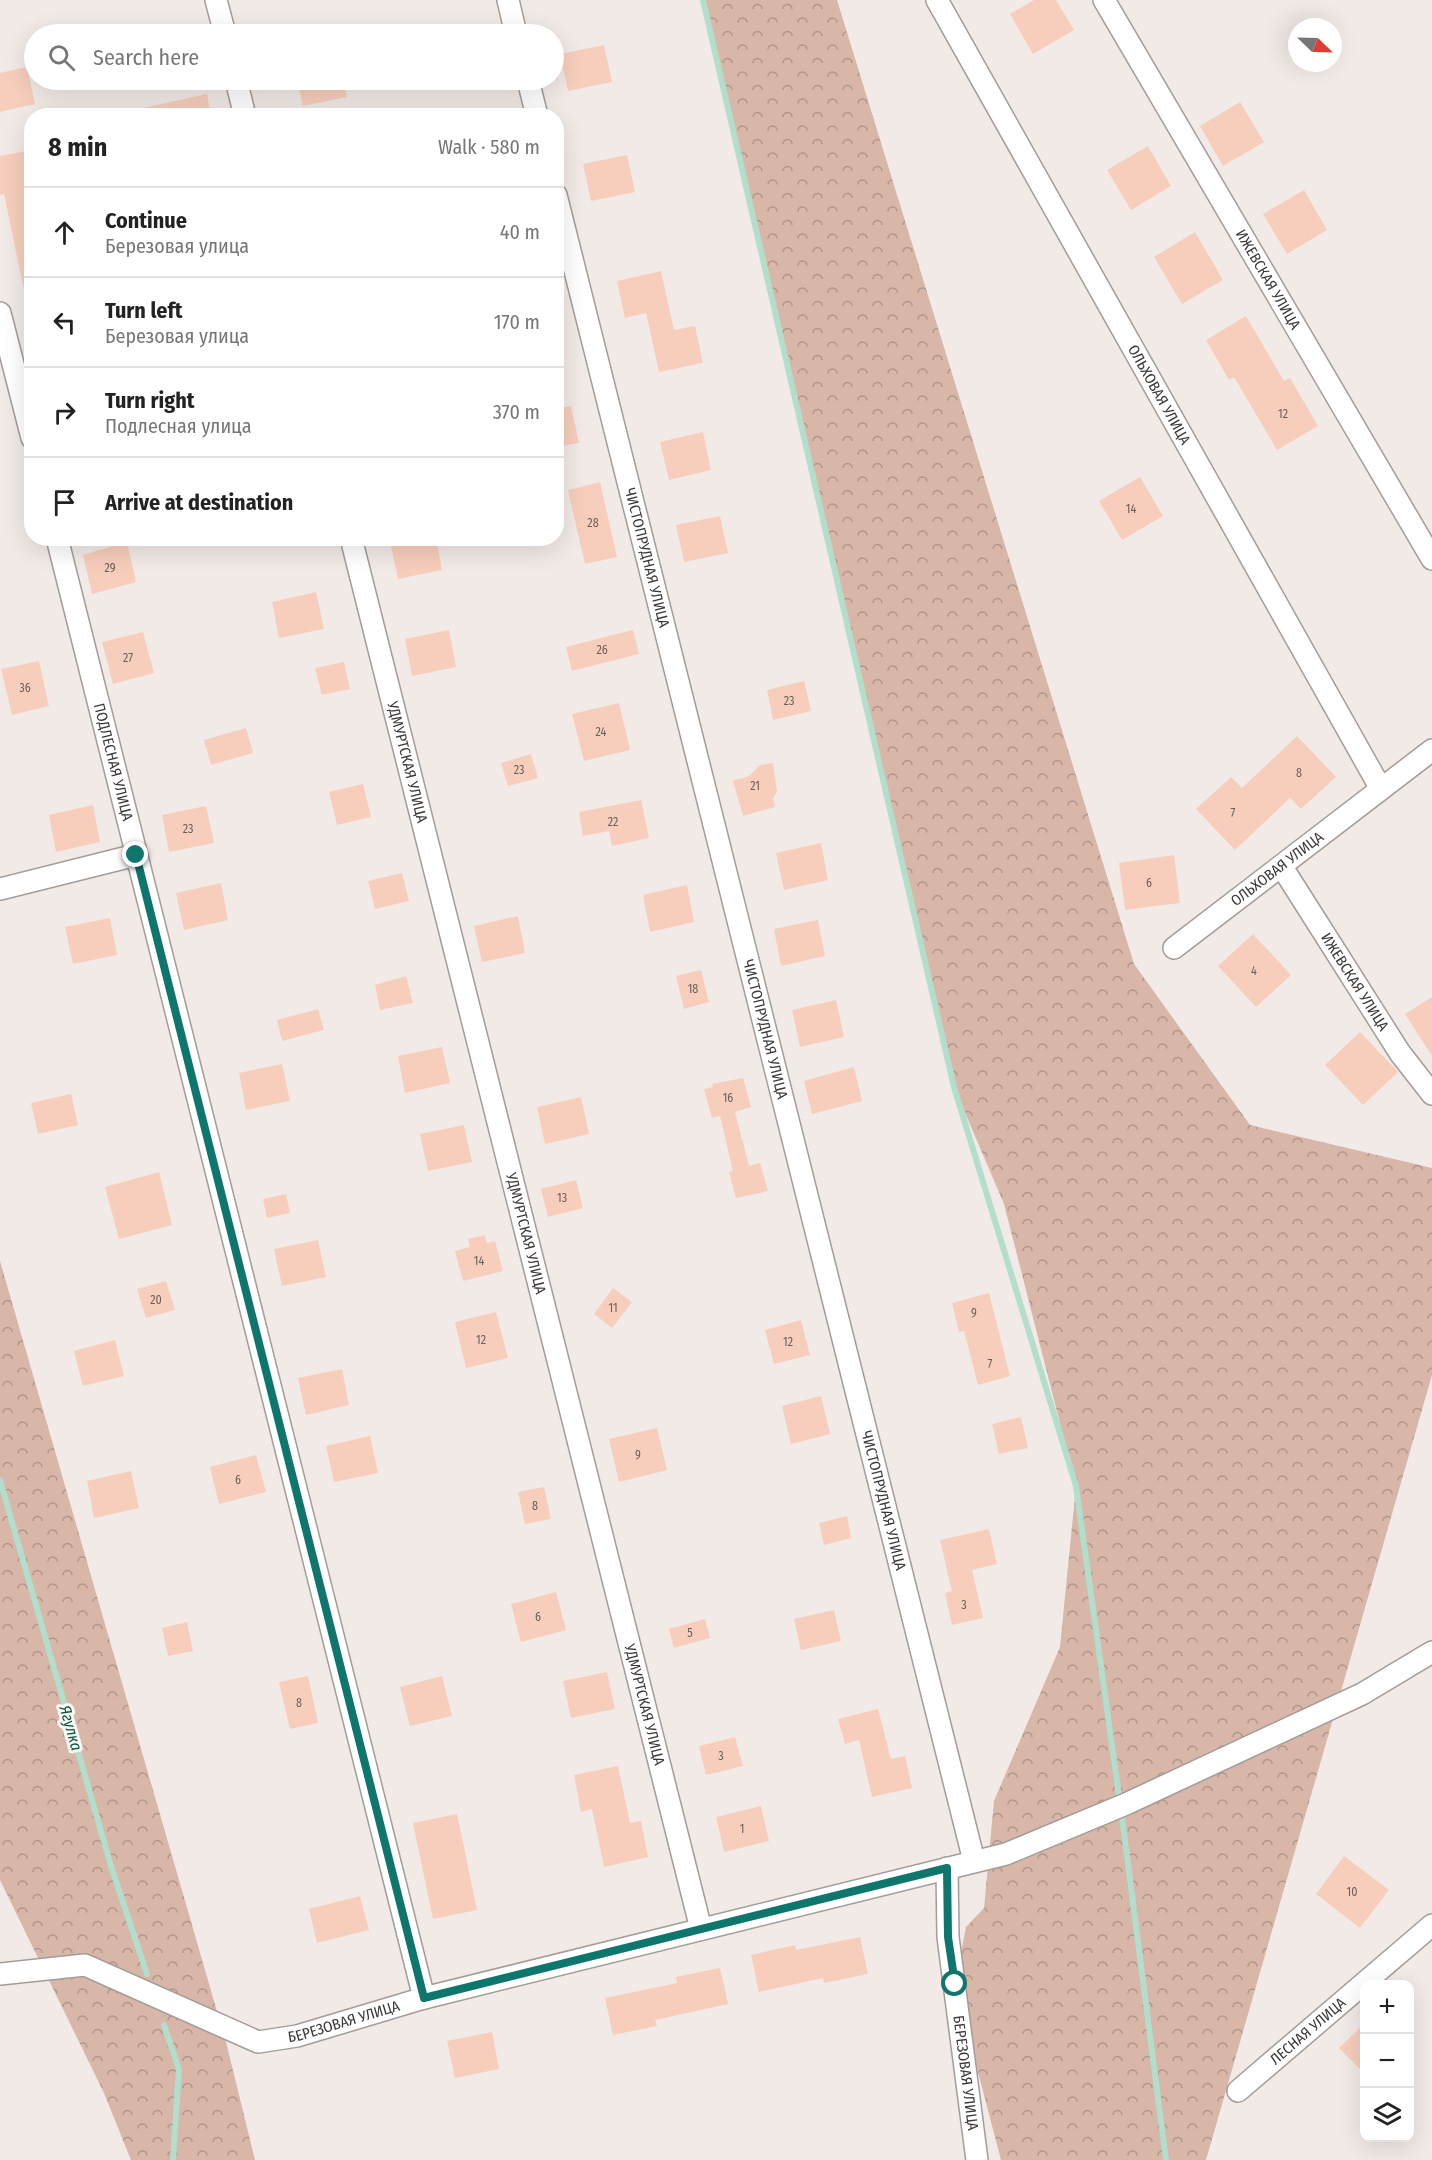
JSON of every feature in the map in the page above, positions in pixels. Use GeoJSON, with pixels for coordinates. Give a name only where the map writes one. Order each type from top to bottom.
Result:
{"type":"FeatureCollection","features":[{"type":"Feature","properties":{"kind":"street"},"geometry":{"type":"LineString","coordinates":[[216,0],[222,24]]}},
{"type":"Feature","properties":{"kind":"street"},"geometry":{"type":"LineString","coordinates":[[508,0],[514,24]]}},
{"type":"Feature","properties":{"kind":"street","name":"ОЛЬХОВАЯ УЛИЦА"},"geometry":{"type":"LineString","coordinates":[[937,0],[1381,789]]}},
{"type":"Feature","properties":{"kind":"street","name":"ИЖЕВСКАЯ УЛИЦА"},"geometry":{"type":"LineString","coordinates":[[1104,0],[1432,559]]}},
{"type":"Feature","properties":{"kind":"street"},"geometry":{"type":"LineString","coordinates":[[238,90],[243,108]]}},
{"type":"Feature","properties":{"kind":"street"},"geometry":{"type":"LineString","coordinates":[[530,90],[535,108]]}},
{"type":"Feature","properties":{"kind":"street","name":"ЧИСТОПРУДНАЯ УЛИЦА"},"geometry":{"type":"LineString","coordinates":[[564,227],[974,1861]]}},
{"type":"Feature","properties":{"kind":"street"},"geometry":{"type":"LineString","coordinates":[[0,313],[24,407]]}},
{"type":"Feature","properties":{"kind":"street","name":"ПОДЛЕСНАЯ УЛИЦА"},"geometry":{"type":"LineString","coordinates":[[59,546],[424,1998]]}},
{"type":"Feature","properties":{"kind":"street","name":"УДМУРТСКАЯ УЛИЦА"},"geometry":{"type":"LineString","coordinates":[[353,546],[701,1929]]}},
{"type":"Feature","properties":{"kind":"street","name":"ОЛЬХОВАЯ УЛИЦА"},"geometry":{"type":"LineString","coordinates":[[1174,948],[1432,750]]}},
{"type":"Feature","properties":{"kind":"street"},"geometry":{"type":"LineString","coordinates":[[0,889],[136,855]]}},
{"type":"Feature","properties":{"kind":"street","name":"ИЖЕВСКАЯ УЛИЦА"},"geometry":{"type":"LineString","coordinates":[[1282,867],[1400,1053],[1432,1094]]}},
{"type":"Feature","properties":{"kind":"street"},"geometry":{"type":"LineString","coordinates":[[947,1868],[1006,1854],[1126,1804],[1362,1694],[1432,1652]]}},
{"type":"Feature","properties":{"kind":"street","name":"БЕРЕЗОВАЯ УЛИЦА"},"geometry":{"type":"LineString","coordinates":[[0,1974],[85,1965],[258,2042],[297,2036],[424,1998],[947,1868],[948,1937],[977,2160]]}},
{"type":"Feature","properties":{"kind":"street","name":"ЛЕСНАЯ УЛИЦА"},"geometry":{"type":"LineString","coordinates":[[1238,2091],[1432,1924]]}},
{"type":"Feature","properties":{"kind":"green space"},"geometry":{"type":"Polygon","coordinates":[[[701,0],[837,0],[1134,964],[1250,1125],[1432,1168],[1432,1375],[1206,2160],[1001,2160],[955,1984],[966,1927],[984,1908],[994,1801],[1060,1647],[1076,1486],[1004,1204],[954,1087],[753,215],[701,0]]]}},
{"type":"Feature","properties":{"kind":"green space"},"geometry":{"type":"Polygon","coordinates":[[[0,1261],[227,2046],[255,2160],[131,2160],[104,2093],[0,1880],[0,1261]]]}},
{"type":"Feature","properties":{"kind":"building"},"geometry":{"type":"Polygon","coordinates":[[[1034,0],[1056,0],[1074,30],[1033,54],[1010,14],[1034,0]]]}},
{"type":"Feature","properties":{"kind":"building"},"geometry":{"type":"Polygon","coordinates":[[[604,45],[612,82],[568,91],[564,72],[564,53],[604,45]]]}},
{"type":"Feature","properties":{"kind":"building"},"geometry":{"type":"Polygon","coordinates":[[[24,68],[24,90],[32,90],[35,104],[0,112],[0,73],[24,68]]]}},
{"type":"Feature","properties":{"kind":"building"},"geometry":{"type":"Polygon","coordinates":[[[299,90],[345,90],[347,97],[303,106],[299,90]]]}},
{"type":"Feature","properties":{"kind":"building"},"geometry":{"type":"Polygon","coordinates":[[[207,94],[210,108],[143,108],[207,94]]]}},
{"type":"Feature","properties":{"kind":"building"},"geometry":{"type":"Polygon","coordinates":[[[1240,102],[1264,142],[1223,166],[1200,126],[1240,102]]]}},
{"type":"Feature","properties":{"kind":"building"},"geometry":{"type":"Polygon","coordinates":[[[1148,146],[1171,186],[1131,210],[1107,170],[1148,146]]]}},
{"type":"Feature","properties":{"kind":"building"},"geometry":{"type":"Polygon","coordinates":[[[24,152],[24,290],[4,194],[0,195],[0,156],[24,152]]]}},
{"type":"Feature","properties":{"kind":"building"},"geometry":{"type":"Polygon","coordinates":[[[627,155],[635,192],[591,201],[583,164],[627,155]]]}},
{"type":"Feature","properties":{"kind":"building"},"geometry":{"type":"Polygon","coordinates":[[[1304,190],[1327,230],[1287,254],[1263,214],[1304,190]]]}},
{"type":"Feature","properties":{"kind":"building"},"geometry":{"type":"Polygon","coordinates":[[[1195,232],[1223,280],[1182,304],[1154,257],[1195,232]]]}},
{"type":"Feature","properties":{"kind":"building"},"geometry":{"type":"Polygon","coordinates":[[[661,271],[674,330],[695,326],[703,363],[659,372],[646,313],[625,318],[617,281],[661,271]]]}},
{"type":"Feature","properties":{"kind":"building"},"geometry":{"type":"Polygon","coordinates":[[[1246,316],[1284,381],[1290,378],[1318,426],[1277,450],[1234,377],[1229,380],[1206,340],[1246,316]]]}},
{"type":"Feature","properties":{"kind":"building"},"geometry":{"type":"Polygon","coordinates":[[[571,406],[579,443],[564,446],[564,407],[571,406]]]}},
{"type":"Feature","properties":{"kind":"building"},"geometry":{"type":"Polygon","coordinates":[[[703,432],[711,470],[669,480],[660,442],[703,432]]]}},
{"type":"Feature","properties":{"kind":"building"},"geometry":{"type":"Polygon","coordinates":[[[1140,477],[1163,516],[1122,540],[1099,501],[1140,477]]]}},
{"type":"Feature","properties":{"kind":"building"},"geometry":{"type":"Polygon","coordinates":[[[600,482],[617,557],[585,564],[568,490],[600,482]]]}},
{"type":"Feature","properties":{"kind":"building"},"geometry":{"type":"Polygon","coordinates":[[[720,516],[728,553],[684,562],[676,525],[720,516]]]}},
{"type":"Feature","properties":{"kind":"building"},"geometry":{"type":"Polygon","coordinates":[[[113,546],[128,546],[136,582],[92,594],[83,555],[113,546]]]}},
{"type":"Feature","properties":{"kind":"building"},"geometry":{"type":"Polygon","coordinates":[[[391,546],[438,546],[442,570],[398,579],[391,546]]]}},
{"type":"Feature","properties":{"kind":"building"},"geometry":{"type":"Polygon","coordinates":[[[316,592],[324,629],[279,638],[272,602],[316,592]]]}},
{"type":"Feature","properties":{"kind":"building"},"geometry":{"type":"Polygon","coordinates":[[[449,630],[456,667],[412,676],[405,639],[449,630]]]}},
{"type":"Feature","properties":{"kind":"building"},"geometry":{"type":"Polygon","coordinates":[[[633,630],[639,654],[572,671],[566,647],[633,630]]]}},
{"type":"Feature","properties":{"kind":"building"},"geometry":{"type":"Polygon","coordinates":[[[143,632],[154,673],[113,684],[102,642],[143,632]]]}},
{"type":"Feature","properties":{"kind":"building"},"geometry":{"type":"Polygon","coordinates":[[[39,661],[49,706],[12,715],[1,669],[39,661]]]}},
{"type":"Feature","properties":{"kind":"building"},"geometry":{"type":"Polygon","coordinates":[[[344,662],[350,689],[322,695],[315,668],[344,662]]]}},
{"type":"Feature","properties":{"kind":"building"},"geometry":{"type":"Polygon","coordinates":[[[804,681],[811,711],[773,720],[767,690],[804,681]]]}},
{"type":"Feature","properties":{"kind":"building"},"geometry":{"type":"Polygon","coordinates":[[[619,703],[630,750],[584,761],[572,714],[619,703]]]}},
{"type":"Feature","properties":{"kind":"building"},"geometry":{"type":"Polygon","coordinates":[[[246,728],[253,753],[211,765],[204,740],[246,728]]]}},
{"type":"Feature","properties":{"kind":"building"},"geometry":{"type":"Polygon","coordinates":[[[1297,736],[1336,777],[1301,809],[1290,798],[1235,850],[1196,809],[1231,777],[1242,788],[1297,736]]]}},
{"type":"Feature","properties":{"kind":"building"},"geometry":{"type":"Polygon","coordinates":[[[531,754],[538,778],[508,786],[501,763],[531,754]]]}},
{"type":"Feature","properties":{"kind":"building"},"geometry":{"type":"Polygon","coordinates":[[[773,763],[777,792],[773,798],[775,807],[743,816],[733,781],[749,776],[760,765],[773,763]]]}},
{"type":"Feature","properties":{"kind":"building"},"geometry":{"type":"Polygon","coordinates":[[[363,784],[371,817],[337,825],[329,792],[363,784]]]}},
{"type":"Feature","properties":{"kind":"building"},"geometry":{"type":"Polygon","coordinates":[[[641,800],[649,838],[612,846],[609,831],[583,836],[579,812],[641,800]]]}},
{"type":"Feature","properties":{"kind":"building"},"geometry":{"type":"Polygon","coordinates":[[[93,805],[100,842],[56,852],[49,815],[93,805]]]}},
{"type":"Feature","properties":{"kind":"building"},"geometry":{"type":"Polygon","coordinates":[[[206,806],[214,843],[169,852],[162,815],[206,806]]]}},
{"type":"Feature","properties":{"kind":"building"},"geometry":{"type":"Polygon","coordinates":[[[821,843],[828,880],[784,890],[776,853],[821,843]]]}},
{"type":"Feature","properties":{"kind":"building"},"geometry":{"type":"Polygon","coordinates":[[[1174,855],[1180,903],[1125,910],[1119,863],[1174,855]]]}},
{"type":"Feature","properties":{"kind":"building"},"geometry":{"type":"Polygon","coordinates":[[[402,873],[409,901],[375,909],[368,881],[402,873]]]}},
{"type":"Feature","properties":{"kind":"building"},"geometry":{"type":"Polygon","coordinates":[[[221,883],[228,920],[184,930],[176,893],[221,883]]]}},
{"type":"Feature","properties":{"kind":"building"},"geometry":{"type":"Polygon","coordinates":[[[687,885],[694,922],[650,932],[643,895],[687,885]]]}},
{"type":"Feature","properties":{"kind":"building"},"geometry":{"type":"Polygon","coordinates":[[[518,916],[525,953],[482,962],[474,926],[518,916]]]}},
{"type":"Feature","properties":{"kind":"building"},"geometry":{"type":"Polygon","coordinates":[[[110,918],[117,955],[73,964],[65,927],[110,918]]]}},
{"type":"Feature","properties":{"kind":"building"},"geometry":{"type":"Polygon","coordinates":[[[818,920],[825,956],[781,966],[774,929],[818,920]]]}},
{"type":"Feature","properties":{"kind":"building"},"geometry":{"type":"Polygon","coordinates":[[[1253,934],[1291,975],[1256,1007],[1218,966],[1253,934]]]}},
{"type":"Feature","properties":{"kind":"building"},"geometry":{"type":"Polygon","coordinates":[[[701,970],[709,1002],[684,1009],[676,976],[701,970]]]}},
{"type":"Feature","properties":{"kind":"building"},"geometry":{"type":"Polygon","coordinates":[[[406,976],[413,1003],[380,1010],[375,985],[406,976]]]}},
{"type":"Feature","properties":{"kind":"building"},"geometry":{"type":"Polygon","coordinates":[[[1432,997],[1432,1056],[1405,1014],[1432,997]]]}},
{"type":"Feature","properties":{"kind":"building"},"geometry":{"type":"Polygon","coordinates":[[[836,1000],[844,1037],[800,1047],[792,1010],[836,1000]]]}},
{"type":"Feature","properties":{"kind":"building"},"geometry":{"type":"Polygon","coordinates":[[[318,1009],[324,1030],[282,1041],[277,1020],[318,1009]]]}},
{"type":"Feature","properties":{"kind":"building"},"geometry":{"type":"Polygon","coordinates":[[[1360,1032],[1398,1072],[1363,1105],[1325,1065],[1360,1032]]]}},
{"type":"Feature","properties":{"kind":"building"},"geometry":{"type":"Polygon","coordinates":[[[442,1047],[450,1083],[405,1093],[398,1056],[442,1047]]]}},
{"type":"Feature","properties":{"kind":"building"},"geometry":{"type":"Polygon","coordinates":[[[282,1064],[290,1101],[246,1110],[239,1073],[282,1064]]]}},
{"type":"Feature","properties":{"kind":"building"},"geometry":{"type":"Polygon","coordinates":[[[854,1067],[862,1101],[812,1114],[804,1081],[854,1067]]]}},
{"type":"Feature","properties":{"kind":"building"},"geometry":{"type":"Polygon","coordinates":[[[743,1078],[751,1107],[735,1112],[749,1166],[760,1163],[768,1191],[736,1198],[729,1172],[733,1171],[720,1116],[712,1118],[704,1089],[713,1087],[712,1084],[743,1078]]]}},
{"type":"Feature","properties":{"kind":"building"},"geometry":{"type":"Polygon","coordinates":[[[71,1094],[78,1125],[38,1134],[31,1103],[71,1094]]]}},
{"type":"Feature","properties":{"kind":"building"},"geometry":{"type":"Polygon","coordinates":[[[581,1097],[589,1134],[545,1144],[537,1107],[581,1097]]]}},
{"type":"Feature","properties":{"kind":"building"},"geometry":{"type":"Polygon","coordinates":[[[464,1125],[472,1162],[428,1171],[420,1134],[464,1125]]]}},
{"type":"Feature","properties":{"kind":"building"},"geometry":{"type":"Polygon","coordinates":[[[159,1172],[172,1225],[119,1239],[105,1187],[159,1172]]]}},
{"type":"Feature","properties":{"kind":"building"},"geometry":{"type":"Polygon","coordinates":[[[576,1180],[583,1208],[548,1217],[541,1189],[576,1180]]]}},
{"type":"Feature","properties":{"kind":"building"},"geometry":{"type":"Polygon","coordinates":[[[286,1194],[290,1213],[267,1218],[263,1199],[286,1194]]]}},
{"type":"Feature","properties":{"kind":"building"},"geometry":{"type":"Polygon","coordinates":[[[485,1235],[487,1243],[495,1241],[503,1271],[463,1281],[455,1251],[470,1247],[468,1239],[485,1235]]]}},
{"type":"Feature","properties":{"kind":"building"},"geometry":{"type":"Polygon","coordinates":[[[318,1240],[326,1277],[282,1286],[274,1249],[318,1240]]]}},
{"type":"Feature","properties":{"kind":"building"},"geometry":{"type":"Polygon","coordinates":[[[166,1281],[175,1310],[146,1318],[137,1289],[166,1281]]]}},
{"type":"Feature","properties":{"kind":"building"},"geometry":{"type":"Polygon","coordinates":[[[613,1288],[632,1302],[612,1328],[594,1314],[613,1288]]]}},
{"type":"Feature","properties":{"kind":"building"},"geometry":{"type":"Polygon","coordinates":[[[989,1293],[1010,1376],[978,1385],[964,1331],[959,1332],[952,1303],[989,1293]]]}},
{"type":"Feature","properties":{"kind":"building"},"geometry":{"type":"Polygon","coordinates":[[[496,1312],[508,1358],[466,1368],[455,1322],[496,1312]]]}},
{"type":"Feature","properties":{"kind":"building"},"geometry":{"type":"Polygon","coordinates":[[[801,1320],[810,1355],[774,1364],[765,1330],[801,1320]]]}},
{"type":"Feature","properties":{"kind":"building"},"geometry":{"type":"Polygon","coordinates":[[[115,1340],[124,1376],[83,1386],[74,1351],[115,1340]]]}},
{"type":"Feature","properties":{"kind":"building"},"geometry":{"type":"Polygon","coordinates":[[[342,1369],[349,1405],[306,1415],[298,1378],[342,1369]]]}},
{"type":"Feature","properties":{"kind":"building"},"geometry":{"type":"Polygon","coordinates":[[[821,1396],[830,1434],[791,1444],[782,1406],[821,1396]]]}},
{"type":"Feature","properties":{"kind":"building"},"geometry":{"type":"Polygon","coordinates":[[[1021,1417],[1028,1448],[999,1454],[992,1424],[1021,1417]]]}},
{"type":"Feature","properties":{"kind":"building"},"geometry":{"type":"Polygon","coordinates":[[[657,1428],[667,1470],[619,1482],[609,1439],[657,1428]]]}},
{"type":"Feature","properties":{"kind":"building"},"geometry":{"type":"Polygon","coordinates":[[[370,1436],[378,1473],[334,1482],[326,1446],[370,1436]]]}},
{"type":"Feature","properties":{"kind":"building"},"geometry":{"type":"Polygon","coordinates":[[[256,1455],[266,1492],[219,1504],[210,1467],[256,1455]]]}},
{"type":"Feature","properties":{"kind":"building"},"geometry":{"type":"Polygon","coordinates":[[[131,1471],[139,1508],[94,1518],[87,1481],[131,1471]]]}},
{"type":"Feature","properties":{"kind":"building"},"geometry":{"type":"Polygon","coordinates":[[[544,1487],[551,1519],[525,1524],[518,1492],[544,1487]]]}},
{"type":"Feature","properties":{"kind":"building"},"geometry":{"type":"Polygon","coordinates":[[[847,1516],[851,1538],[824,1545],[819,1523],[847,1516]]]}},
{"type":"Feature","properties":{"kind":"building"},"geometry":{"type":"Polygon","coordinates":[[[989,1529],[997,1564],[972,1570],[983,1618],[952,1625],[945,1593],[952,1591],[940,1540],[989,1529]]]}},
{"type":"Feature","properties":{"kind":"building"},"geometry":{"type":"Polygon","coordinates":[[[556,1592],[566,1630],[521,1642],[511,1604],[556,1592]]]}},
{"type":"Feature","properties":{"kind":"building"},"geometry":{"type":"Polygon","coordinates":[[[834,1610],[841,1641],[801,1650],[794,1619],[834,1610]]]}},
{"type":"Feature","properties":{"kind":"building"},"geometry":{"type":"Polygon","coordinates":[[[705,1619],[710,1638],[674,1648],[669,1629],[705,1619]]]}},
{"type":"Feature","properties":{"kind":"building"},"geometry":{"type":"Polygon","coordinates":[[[187,1622],[193,1651],[168,1656],[162,1628],[187,1622]]]}},
{"type":"Feature","properties":{"kind":"building"},"geometry":{"type":"Polygon","coordinates":[[[607,1672],[615,1709],[571,1718],[563,1681],[607,1672]]]}},
{"type":"Feature","properties":{"kind":"building"},"geometry":{"type":"Polygon","coordinates":[[[308,1676],[318,1723],[290,1729],[279,1682],[308,1676]]]}},
{"type":"Feature","properties":{"kind":"building"},"geometry":{"type":"Polygon","coordinates":[[[442,1676],[452,1716],[410,1726],[400,1687],[442,1676]]]}},
{"type":"Feature","properties":{"kind":"building"},"geometry":{"type":"Polygon","coordinates":[[[878,1709],[891,1759],[905,1756],[912,1788],[872,1797],[859,1740],[845,1744],[838,1719],[878,1709]]]}},
{"type":"Feature","properties":{"kind":"building"},"geometry":{"type":"Polygon","coordinates":[[[735,1737],[743,1766],[706,1775],[699,1746],[735,1737]]]}},
{"type":"Feature","properties":{"kind":"building"},"geometry":{"type":"Polygon","coordinates":[[[618,1766],[630,1823],[641,1821],[648,1857],[604,1867],[592,1809],[581,1812],[574,1775],[618,1766]]]}},
{"type":"Feature","properties":{"kind":"building"},"geometry":{"type":"Polygon","coordinates":[[[761,1806],[769,1841],[724,1852],[716,1817],[761,1806]]]}},
{"type":"Feature","properties":{"kind":"building"},"geometry":{"type":"Polygon","coordinates":[[[457,1814],[477,1910],[433,1919],[413,1823],[457,1814]]]}},
{"type":"Feature","properties":{"kind":"building"},"geometry":{"type":"Polygon","coordinates":[[[1344,1856],[1389,1890],[1360,1928],[1316,1894],[1344,1856]]]}},
{"type":"Feature","properties":{"kind":"building"},"geometry":{"type":"Polygon","coordinates":[[[360,1896],[369,1930],[317,1943],[309,1909],[360,1896]]]}},
{"type":"Feature","properties":{"kind":"building"},"geometry":{"type":"Polygon","coordinates":[[[860,1937],[868,1974],[824,1983],[823,1978],[759,1992],[751,1955],[795,1945],[796,1950],[860,1937]]]}},
{"type":"Feature","properties":{"kind":"building"},"geometry":{"type":"Polygon","coordinates":[[[720,1968],[728,2004],[655,2020],[657,2026],[613,2035],[605,1998],[677,1983],[676,1977],[720,1968]]]}},
{"type":"Feature","properties":{"kind":"building"},"geometry":{"type":"Polygon","coordinates":[[[1360,2028],[1360,2069],[1339,2048],[1360,2028]]]}},
{"type":"Feature","properties":{"kind":"building"},"geometry":{"type":"Polygon","coordinates":[[[492,2032],[499,2069],[455,2078],[447,2041],[492,2032]]]}},
{"type":"Feature","properties":{"kind":"waterway"},"geometry":{"type":"LineString","coordinates":[[703,0],[954,1087],[1076,1486],[1120,1803]]}},
{"type":"Feature","properties":{"kind":"waterway","name":"Ягулка"},"geometry":{"type":"LineString","coordinates":[[0,1480],[111,1866],[147,1974]]}},
{"type":"Feature","properties":{"kind":"waterway"},"geometry":{"type":"LineString","coordinates":[[1122,1817],[1166,2160]]}},
{"type":"Feature","properties":{"kind":"waterway","name":"Ягулка"},"geometry":{"type":"LineString","coordinates":[[164,2025],[179,2069],[173,2160]]}},
{"type":"Feature","properties":{"kind":"route"},"geometry":{"type":"LineString","coordinates":[[136,855],[424,1998],[947,1868],[948,1937],[955,1984]]}}]}
